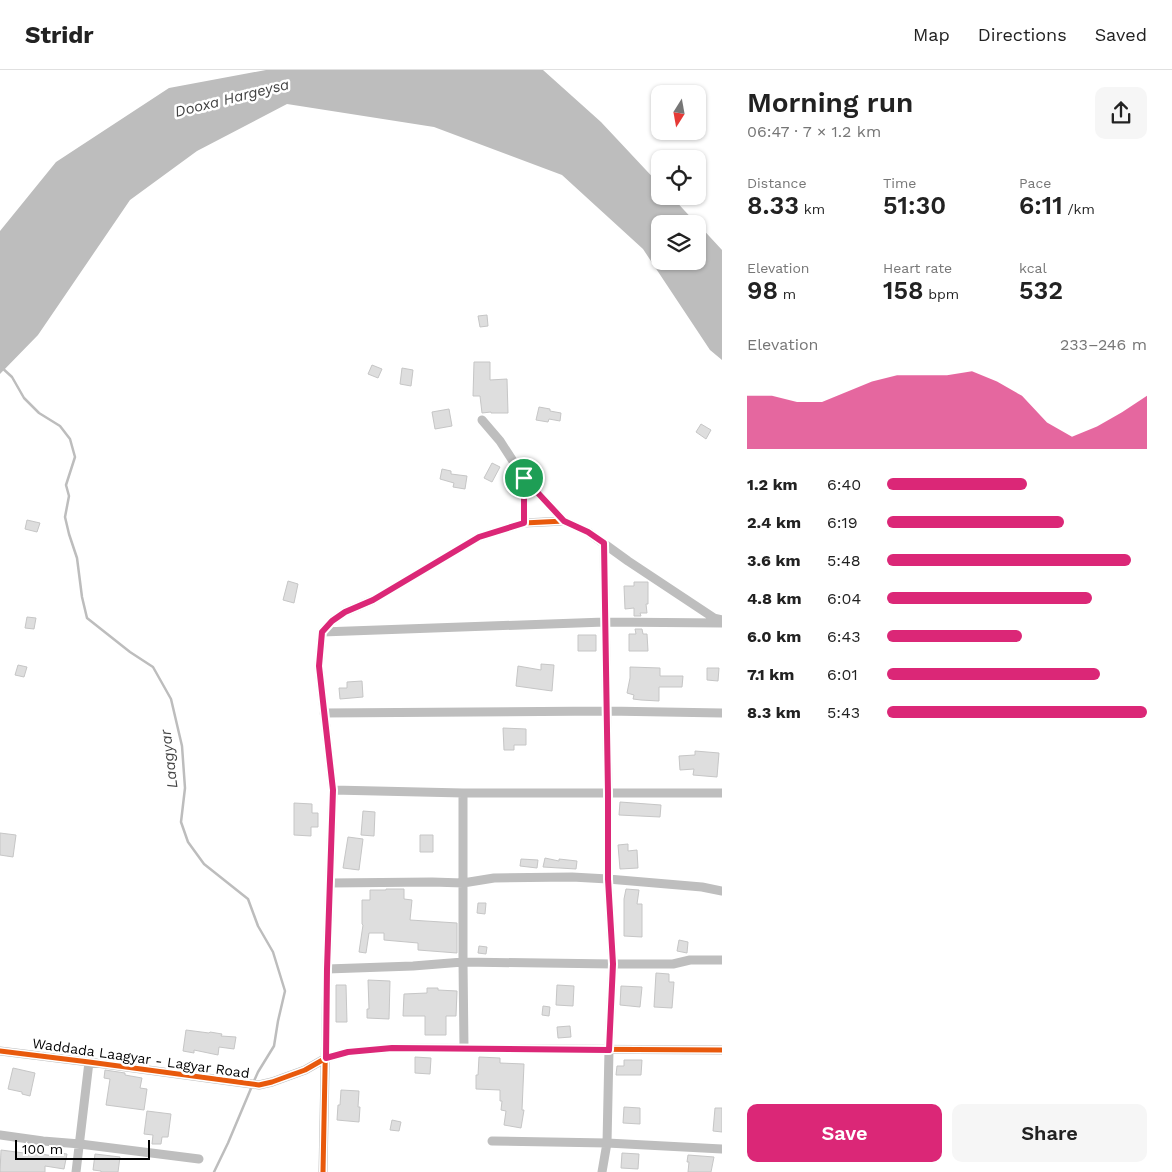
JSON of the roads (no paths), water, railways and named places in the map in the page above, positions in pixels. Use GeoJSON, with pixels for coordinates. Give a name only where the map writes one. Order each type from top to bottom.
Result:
{"type":"FeatureCollection","features":[{"type":"Feature","properties":{"kind":"street"},"geometry":{"type":"LineString","coordinates":[[482,420],[500,441],[524,478],[564,521],[588,532],[628,561],[722,622]]}},
{"type":"Feature","properties":{"kind":"street"},"geometry":{"type":"LineString","coordinates":[[524,478],[524,523]]}},
{"type":"Feature","properties":{"kind":"street"},"geometry":{"type":"LineString","coordinates":[[323,1172],[333,790],[319,666],[322,632],[332,621],[345,612],[373,600],[479,537],[524,523],[564,521]]}},
{"type":"Feature","properties":{"kind":"street"},"geometry":{"type":"LineString","coordinates":[[602,1172],[607,1143],[613,964],[608,879],[604,543]]}},
{"type":"Feature","properties":{"kind":"street"},"geometry":{"type":"LineString","coordinates":[[322,632],[605,622],[722,622]]}},
{"type":"Feature","properties":{"kind":"street"},"geometry":{"type":"LineString","coordinates":[[324,713],[607,711],[722,714]]}},
{"type":"Feature","properties":{"kind":"street"},"geometry":{"type":"LineString","coordinates":[[333,790],[463,793],[722,793]]}},
{"type":"Feature","properties":{"kind":"street"},"geometry":{"type":"LineString","coordinates":[[463,793],[464,1048]]}},
{"type":"Feature","properties":{"kind":"street"},"geometry":{"type":"LineString","coordinates":[[330,883],[463,883],[494,878],[572,877],[702,887],[722,891]]}},
{"type":"Feature","properties":{"kind":"street"},"geometry":{"type":"LineString","coordinates":[[327,969],[463,962],[673,964],[690,960],[722,960]]}},
{"type":"Feature","properties":{"kind":"street","name":"Waddada Laagyar - Lagyar Road"},"geometry":{"type":"LineString","coordinates":[[0,1051],[259,1085],[305,1070],[326,1058],[348,1052],[392,1048],[722,1050]]}},
{"type":"Feature","properties":{"kind":"street"},"geometry":{"type":"LineString","coordinates":[[76,1172],[89,1062]]}},
{"type":"Feature","properties":{"kind":"street"},"geometry":{"type":"LineString","coordinates":[[0,1135],[199,1158]]}},
{"type":"Feature","properties":{"kind":"street"},"geometry":{"type":"LineString","coordinates":[[492,1141],[607,1143],[722,1149]]}},
{"type":"Feature","properties":{"kind":"water","name":"Dooxa Hargeysa"},"geometry":{"type":"Polygon","coordinates":[[[266,70],[543,70],[601,122],[651,175],[651,205],[679,205],[689,215],[651,215],[651,261],[643,249],[562,175],[434,127],[287,104],[197,151],[130,200],[38,335],[0,374],[0,231],[56,162],[169,88],[266,70]]]}},
{"type":"Feature","properties":{"kind":"water"},"geometry":{"type":"Polygon","coordinates":[[[706,233],[722,250],[722,360],[710,350],[657,270],[706,270],[706,233]]]}},
{"type":"Feature","properties":{"kind":"waterway","name":"Laagyar"},"geometry":{"type":"LineString","coordinates":[[0,366],[12,377],[24,398],[39,413],[60,426],[70,439],[75,457],[66,485],[69,496],[65,517],[77,558],[87,618],[130,652],[153,667],[171,699],[182,746],[185,788],[181,822],[188,842],[204,864],[248,899],[258,926],[273,952],[285,991],[274,1046],[254,1081]]}},
{"type":"Feature","properties":{"kind":"waterway","name":"Laagyar"},"geometry":{"type":"LineString","coordinates":[[214,1172],[252,1086]]}}]}
